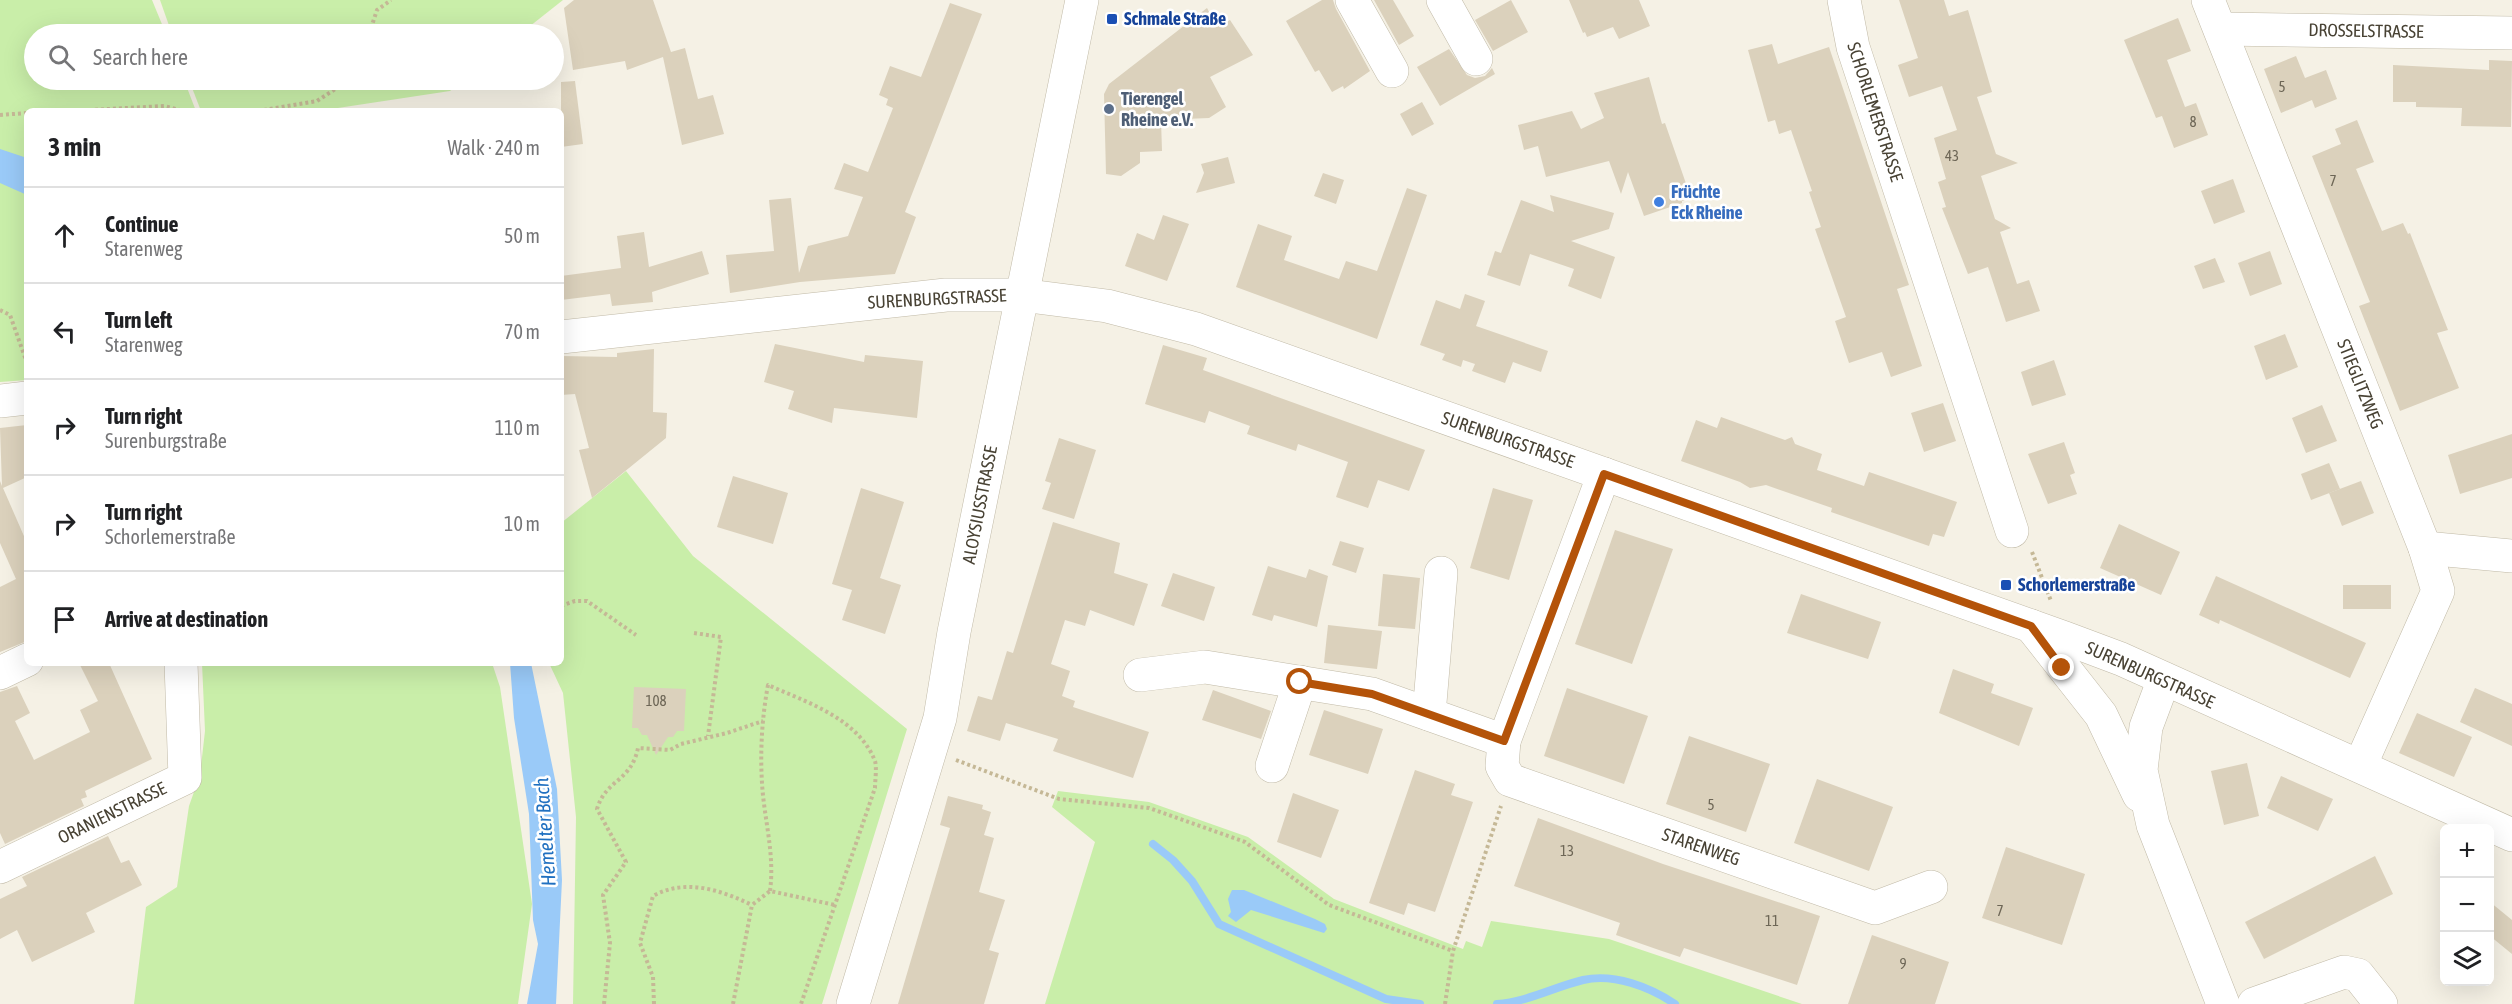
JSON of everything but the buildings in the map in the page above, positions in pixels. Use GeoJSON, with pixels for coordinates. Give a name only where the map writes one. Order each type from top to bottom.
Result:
{"type":"FeatureCollection","features":[{"type":"Feature","properties":{"kind":"street","name":"ALOYSIUSSTRASSE"},"geometry":{"type":"LineString","coordinates":[[853,1004],[940,718],[1021,296],[1082,0]]}},
{"type":"Feature","properties":{"kind":"street"},"geometry":{"type":"LineString","coordinates":[[1352,0],[1392,71]]}},
{"type":"Feature","properties":{"kind":"street"},"geometry":{"type":"LineString","coordinates":[[1443,0],[1476,59]]}},
{"type":"Feature","properties":{"kind":"street","name":"SCHORLEMERSTRASSE"},"geometry":{"type":"LineString","coordinates":[[1844,0],[1853,47],[2012,531]]}},
{"type":"Feature","properties":{"kind":"street","name":"DROSSELSTRASSE"},"geometry":{"type":"LineString","coordinates":[[2214,15],[2512,33]]}},
{"type":"Feature","properties":{"kind":"street","name":"STIEGLITZWEG"},"geometry":{"type":"LineString","coordinates":[[2214,15],[2426,548],[2438,591],[2360,765]]}},
{"type":"Feature","properties":{"kind":"street","name":"SURENBURGSTRASSE"},"geometry":{"type":"LineString","coordinates":[[564,337],[874,301],[946,295],[1021,296],[1107,306],[1196,329],[2065,638],[2360,765],[2512,835]]}},
{"type":"Feature","properties":{"kind":"street"},"geometry":{"type":"LineString","coordinates":[[0,401],[24,398]]}},
{"type":"Feature","properties":{"kind":"street"},"geometry":{"type":"LineString","coordinates":[[1510,780],[1502,765],[1504,741],[1604,474]]}},
{"type":"Feature","properties":{"kind":"street"},"geometry":{"type":"LineString","coordinates":[[2426,548],[2512,556]]}},
{"type":"Feature","properties":{"kind":"street"},"geometry":{"type":"LineString","coordinates":[[1429,714],[1441,573]]}},
{"type":"Feature","properties":{"kind":"street"},"geometry":{"type":"LineString","coordinates":[[2031,626],[2101,715],[2153,825],[2223,1004]]}},
{"type":"Feature","properties":{"kind":"street"},"geometry":{"type":"LineString","coordinates":[[0,673],[24,661]]}},
{"type":"Feature","properties":{"kind":"street","name":"ORANIENSTRASSE"},"geometry":{"type":"LineString","coordinates":[[0,867],[185,778],[180,666]]}},
{"type":"Feature","properties":{"kind":"street"},"geometry":{"type":"LineString","coordinates":[[1140,675],[1205,667],[1372,694],[1504,741]]}},
{"type":"Feature","properties":{"kind":"street"},"geometry":{"type":"LineString","coordinates":[[2153,825],[2141,770],[2146,727],[2164,679]]}},
{"type":"Feature","properties":{"kind":"street"},"geometry":{"type":"LineString","coordinates":[[1272,766],[1300,682]]}},
{"type":"Feature","properties":{"kind":"street","name":"STARENWEG"},"geometry":{"type":"LineString","coordinates":[[1510,780],[1875,908],[1931,887]]}},
{"type":"Feature","properties":{"kind":"street"},"geometry":{"type":"LineString","coordinates":[[2254,1004],[2344,972],[2358,975],[2381,1004]]}},
{"type":"Feature","properties":{"kind":"path"},"geometry":{"type":"LineString","coordinates":[[372,24],[376,10],[391,0]]}},
{"type":"Feature","properties":{"kind":"path"},"geometry":{"type":"LineString","coordinates":[[276,108],[317,101],[334,90]]}},
{"type":"Feature","properties":{"kind":"path"},"geometry":{"type":"LineString","coordinates":[[127,108],[164,106],[172,108]]}},
{"type":"Feature","properties":{"kind":"path"},"geometry":{"type":"LineString","coordinates":[[0,115],[24,114]]}},
{"type":"Feature","properties":{"kind":"path"},"geometry":{"type":"LineString","coordinates":[[0,310],[10,315],[24,355]]}},
{"type":"Feature","properties":{"kind":"path"},"geometry":{"type":"LineString","coordinates":[[2012,531],[2027,539],[2065,638]]}},
{"type":"Feature","properties":{"kind":"path"},"geometry":{"type":"LineString","coordinates":[[564,605],[575,601],[587,601],[636,635]]}},
{"type":"Feature","properties":{"kind":"path"},"geometry":{"type":"LineString","coordinates":[[694,633],[721,637],[708,736]]}},
{"type":"Feature","properties":{"kind":"path"},"geometry":{"type":"LineString","coordinates":[[770,891],[771,851],[762,784],[763,721],[768,685],[831,714],[860,736],[876,762],[875,788],[801,1004]]}},
{"type":"Feature","properties":{"kind":"path"},"geometry":{"type":"LineString","coordinates":[[604,1004],[610,943],[603,895],[626,862],[597,809],[602,794],[626,775],[635,764],[638,748],[670,750],[681,744],[727,733],[763,721]]}},
{"type":"Feature","properties":{"kind":"path"},"geometry":{"type":"LineString","coordinates":[[931,750],[1059,799],[1149,808],[1245,842],[1329,905],[1453,951]]}},
{"type":"Feature","properties":{"kind":"path"},"geometry":{"type":"LineString","coordinates":[[1445,1004],[1453,951],[1510,780]]}},
{"type":"Feature","properties":{"kind":"path"},"geometry":{"type":"LineString","coordinates":[[654,1004],[653,977],[640,943],[653,896],[666,889],[709,887],[752,904]]}},
{"type":"Feature","properties":{"kind":"path"},"geometry":{"type":"LineString","coordinates":[[734,1004],[752,904],[770,891],[835,905]]}},
{"type":"Feature","properties":{"kind":"green space"},"geometry":{"type":"Polygon","coordinates":[[[0,0],[152,0],[162,24],[24,24],[24,90],[188,90],[195,108],[24,108],[24,380],[0,382],[0,0]]]}},
{"type":"Feature","properties":{"kind":"green space"},"geometry":{"type":"Polygon","coordinates":[[[160,0],[563,0],[533,24],[168,24],[160,0]]]}},
{"type":"Feature","properties":{"kind":"green space"},"geometry":{"type":"Polygon","coordinates":[[[193,90],[451,90],[338,108],[200,108],[193,90]]]}},
{"type":"Feature","properties":{"kind":"green space"},"geometry":{"type":"Polygon","coordinates":[[[626,471],[693,556],[907,729],[822,1004],[573,1004],[576,817],[563,693],[550,666],[564,666],[564,521],[626,471]]]}},
{"type":"Feature","properties":{"kind":"green space"},"geometry":{"type":"Polygon","coordinates":[[[202,666],[493,666],[500,687],[532,904],[518,1004],[134,1004],[146,907],[177,887],[189,806],[200,775],[205,731],[202,666]]]}},
{"type":"Feature","properties":{"kind":"green space"},"geometry":{"type":"Polygon","coordinates":[[[1058,791],[1149,802],[1248,837],[1334,899],[1463,949],[1466,941],[1482,947],[1491,921],[1609,939],[1802,1004],[1045,1004],[1095,842],[1052,807],[1058,791]]]}},
{"type":"Feature","properties":{"kind":"water"},"geometry":{"type":"Polygon","coordinates":[[[0,149],[24,157],[24,194],[0,183],[0,149]]]}},
{"type":"Feature","properties":{"kind":"water","name":"Hemelter Bach"},"geometry":{"type":"Polygon","coordinates":[[[510,666],[532,666],[557,789],[562,880],[556,1004],[527,1004],[538,944],[533,920],[529,814],[514,718],[510,666]]]}},
{"type":"Feature","properties":{"kind":"water"},"geometry":{"type":"Polygon","coordinates":[[[1232,890],[1244,890],[1315,919],[1325,924],[1327,929],[1324,933],[1251,910],[1236,922],[1228,916],[1231,912],[1228,899],[1232,890]]]}},
{"type":"Feature","properties":{"kind":"waterway"},"geometry":{"type":"LineString","coordinates":[[1153,844],[1173,860],[1192,881],[1219,924],[1386,999],[1420,1004]]}},
{"type":"Feature","properties":{"kind":"waterway"},"geometry":{"type":"LineString","coordinates":[[1497,1004],[1508,1003],[1595,978],[1631,983],[1675,1004]]}},
{"type":"Feature","properties":{"kind":"place","name":"Schmale Straße"},"geometry":{"type":"Point","coordinates":[1112,19]}},
{"type":"Feature","properties":{"kind":"place","name":"Tierengel Rheine e.V."},"geometry":{"type":"Point","coordinates":[1109,109]}},
{"type":"Feature","properties":{"kind":"place","name":"Früchte Eck Rheine"},"geometry":{"type":"Point","coordinates":[1659,202]}},
{"type":"Feature","properties":{"kind":"place","name":"Schorlemerstraße"},"geometry":{"type":"Point","coordinates":[2006,585]}},
{"type":"Feature","properties":{"kind":"route"},"geometry":{"type":"LineString","coordinates":[[1300,682],[1372,694],[1504,741],[1604,474],[2031,626],[2062,668]]}}]}
